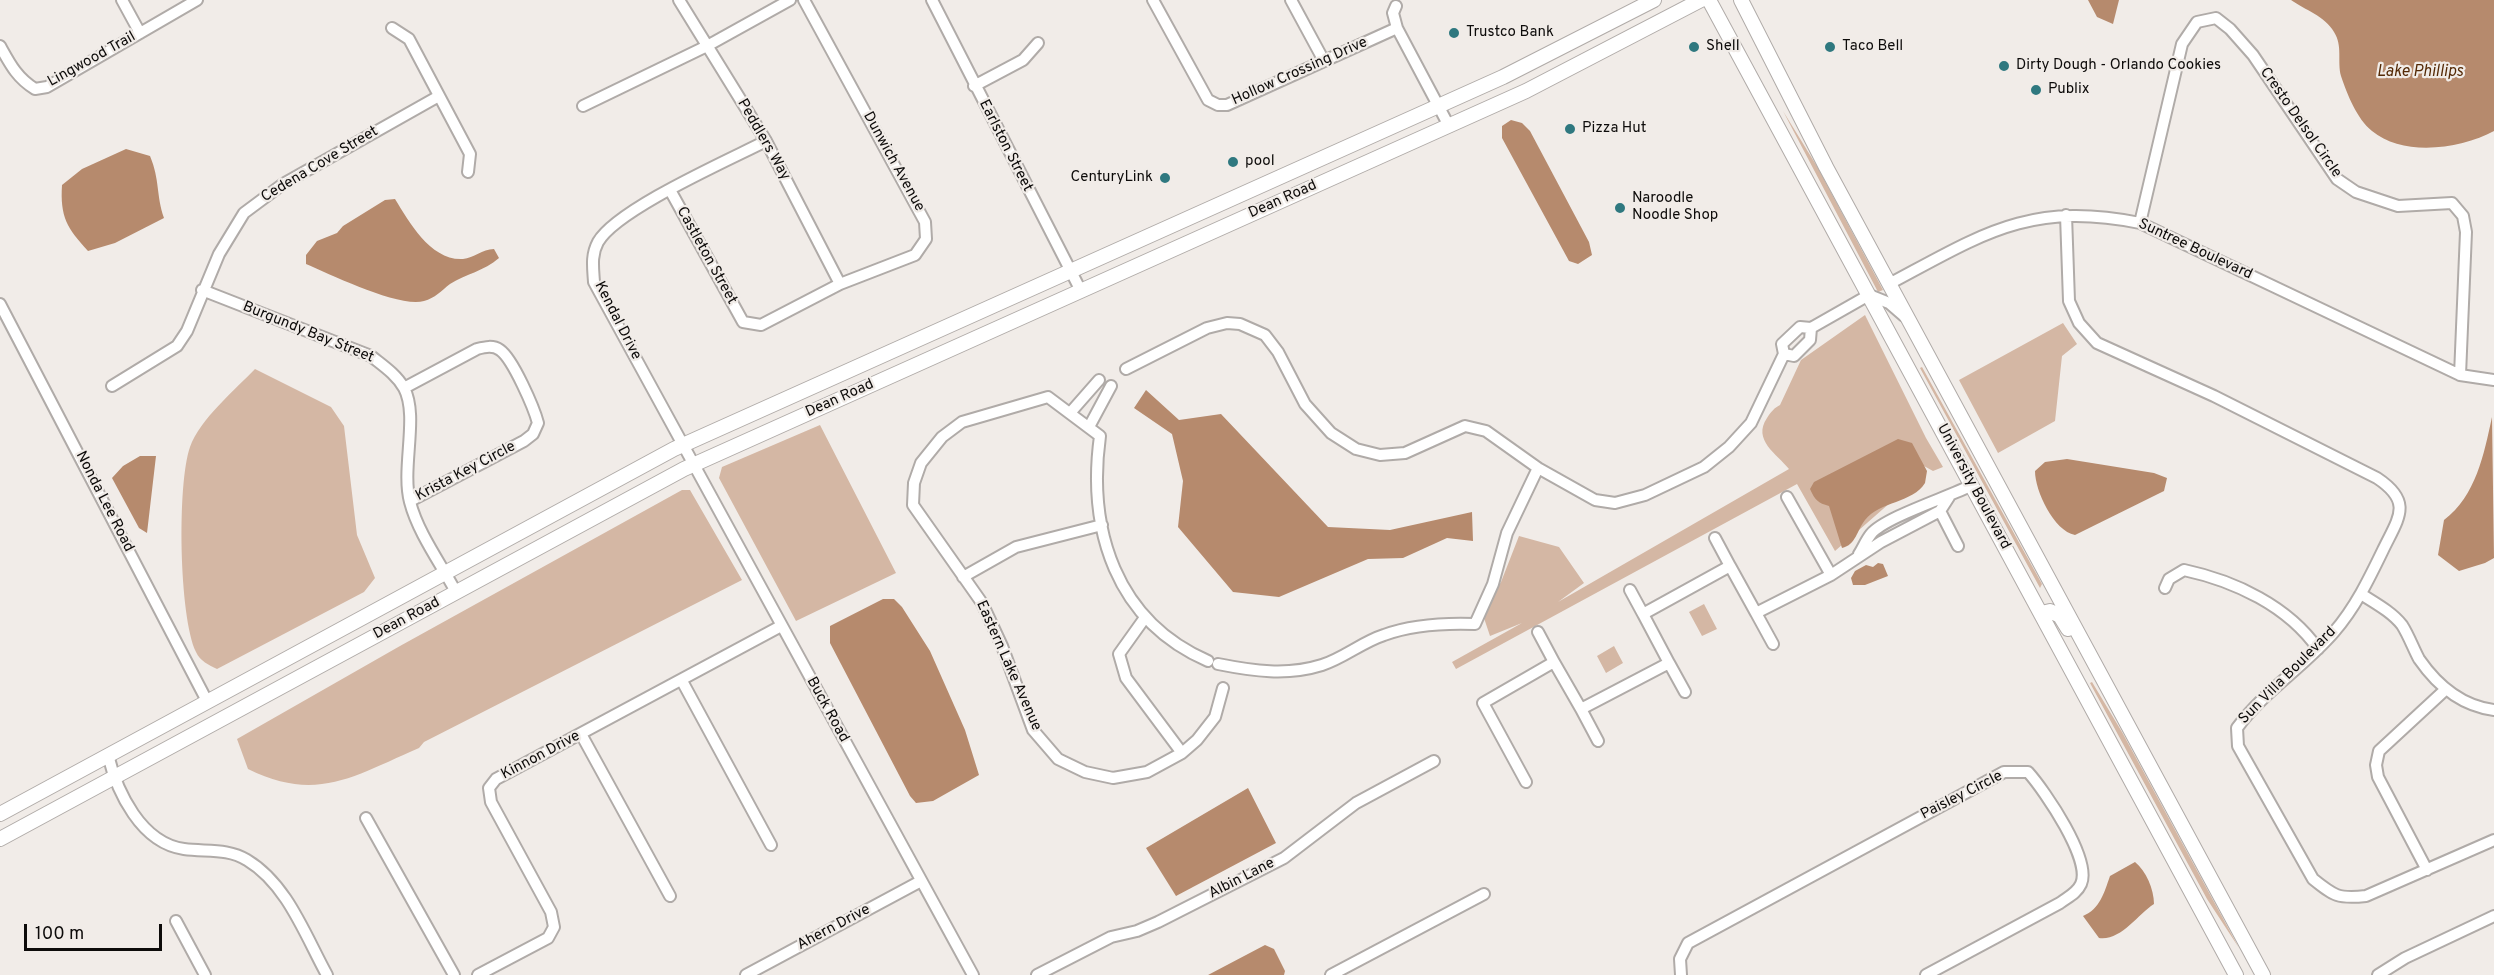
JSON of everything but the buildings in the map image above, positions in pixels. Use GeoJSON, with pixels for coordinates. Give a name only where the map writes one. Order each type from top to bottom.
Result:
{"type":"FeatureCollection","features":[{"type":"Feature","properties":{"kind":"main road","name":"Dean Road"},"geometry":{"type":"LineString","coordinates":[[0,814],[682,445],[1438,106],[1544,57],[1654,0]]}},
{"type":"Feature","properties":{"kind":"main road","name":"Dean Road"},"geometry":{"type":"LineString","coordinates":[[0,839],[693,465],[1449,126],[1569,70],[1701,0]]}},
{"type":"Feature","properties":{"kind":"main road","name":"University Boulevard"},"geometry":{"type":"LineString","coordinates":[[1708,0],[2236,975]]}},
{"type":"Feature","properties":{"kind":"main road","name":"University Boulevard"},"geometry":{"type":"LineString","coordinates":[[1741,0],[1889,284],[2263,975]]}},
{"type":"Feature","properties":{"kind":"main road"},"geometry":{"type":"LineString","coordinates":[[2041,613],[2050,610],[2060,616],[2119,710]]}},
{"type":"Feature","properties":{"kind":"street"},"geometry":{"type":"LineString","coordinates":[[122,0],[140,33]]}},
{"type":"Feature","properties":{"kind":"street","name":"Lingwood Trail"},"geometry":{"type":"LineString","coordinates":[[0,46],[13,70],[35,89],[47,87],[197,0]]}},
{"type":"Feature","properties":{"kind":"street","name":"Peddlers Way"},"geometry":{"type":"LineString","coordinates":[[679,0],[766,141],[840,284]]}},
{"type":"Feature","properties":{"kind":"street"},"geometry":{"type":"LineString","coordinates":[[583,106],[707,46],[790,0]]}},
{"type":"Feature","properties":{"kind":"street","name":"Dunwich Avenue"},"geometry":{"type":"LineString","coordinates":[[804,0],[926,222],[926,239],[915,255],[840,284]]}},
{"type":"Feature","properties":{"kind":"street","name":"Earlston Street"},"geometry":{"type":"LineString","coordinates":[[932,0],[974,86],[1081,291]]}},
{"type":"Feature","properties":{"kind":"street","name":"Hollow Crossing Drive"},"geometry":{"type":"LineString","coordinates":[[1153,0],[1208,100],[1218,105],[1227,105],[1397,28]]}},
{"type":"Feature","properties":{"kind":"street"},"geometry":{"type":"LineString","coordinates":[[1291,0],[1324,61]]}},
{"type":"Feature","properties":{"kind":"street"},"geometry":{"type":"LineString","coordinates":[[1396,6],[1394,13],[1397,28],[1449,126]]}},
{"type":"Feature","properties":{"kind":"street","name":"Cresto Delsol Circle"},"geometry":{"type":"LineString","coordinates":[[2140,223],[2182,44],[2197,22],[2216,18],[2230,29],[2253,55],[2288,111],[2337,179],[2356,192],[2398,206],[2452,203],[2463,216],[2466,232],[2460,375]]}},
{"type":"Feature","properties":{"kind":"street"},"geometry":{"type":"LineString","coordinates":[[392,28],[409,39],[470,154],[468,172]]}},
{"type":"Feature","properties":{"kind":"street"},"geometry":{"type":"LineString","coordinates":[[974,86],[1023,60],[1038,43]]}},
{"type":"Feature","properties":{"kind":"street","name":"Cedena Cove Street"},"geometry":{"type":"LineString","coordinates":[[112,386],[177,346],[187,331],[202,290],[229,234],[244,213],[265,196],[439,96]]}},
{"type":"Feature","properties":{"kind":"street","name":"Kendal Drive"},"geometry":{"type":"LineString","coordinates":[[682,445],[594,282],[592,259],[599,240],[625,215],[766,141]]}},
{"type":"Feature","properties":{"kind":"street","name":"Castleton Street"},"geometry":{"type":"LineString","coordinates":[[670,190],[743,321],[761,325],[840,284]]}},
{"type":"Feature","properties":{"kind":"street","name":"Suntree Boulevard"},"geometry":{"type":"LineString","coordinates":[[1889,284],[2000,227],[2032,218],[2066,215],[2106,216],[2140,223],[2460,375],[2494,380]]}},
{"type":"Feature","properties":{"kind":"street","name":"Sun Villa Boulevard"},"geometry":{"type":"LineString","coordinates":[[2066,215],[2069,301],[2079,323],[2097,343],[2214,396],[2377,478],[2393,489],[2401,502],[2398,519],[2361,594],[2335,632],[2250,711],[2237,728],[2238,746],[2313,879],[2332,894],[2343,899],[2366,896],[2494,840]]}},
{"type":"Feature","properties":{"kind":"street","name":"Burgundy Bay Street"},"geometry":{"type":"LineString","coordinates":[[202,290],[371,356],[388,369],[404,388]]}},
{"type":"Feature","properties":{"kind":"street"},"geometry":{"type":"LineString","coordinates":[[1126,369],[1207,328],[1227,323],[1240,324],[1265,335],[1278,352],[1305,404],[1331,433],[1356,449],[1380,455],[1405,453],[1465,426],[1486,431],[1538,468],[1595,500],[1615,503],[1645,495],[1704,467],[1729,447],[1751,423],[1784,354],[1782,344],[1800,327],[1811,328],[1869,295],[1889,303],[1909,320]]}},
{"type":"Feature","properties":{"kind":"street","name":"Nonda Lee Road"},"geometry":{"type":"LineString","coordinates":[[0,304],[207,701]]}},
{"type":"Feature","properties":{"kind":"street"},"geometry":{"type":"LineString","coordinates":[[1784,354],[1794,356],[1810,340],[1811,328]]}},
{"type":"Feature","properties":{"kind":"street","name":"Krista Key Circle"},"geometry":{"type":"LineString","coordinates":[[404,388],[477,349],[488,346],[501,350],[508,360],[538,423],[533,434],[524,441],[410,501]]}},
{"type":"Feature","properties":{"kind":"street"},"geometry":{"type":"LineString","coordinates":[[1070,413],[1099,380]]}},
{"type":"Feature","properties":{"kind":"street"},"geometry":{"type":"LineString","coordinates":[[1112,386],[1089,427],[1100,436],[1098,492],[1102,525],[1113,568],[1131,602],[1144,619],[1188,652],[1213,663],[1262,673],[1295,670],[1322,664],[1384,635],[1412,629],[1475,624],[1493,584],[1507,533],[1538,468]]}},
{"type":"Feature","properties":{"kind":"street"},"geometry":{"type":"LineString","coordinates":[[404,388],[411,421],[407,448],[410,501],[456,592]]}},
{"type":"Feature","properties":{"kind":"street","name":"Eastern Lake Avenue"},"geometry":{"type":"LineString","coordinates":[[1089,427],[1048,397],[962,422],[942,436],[921,463],[914,483],[913,505],[982,603],[1002,646],[1034,730],[1058,759],[1085,772],[1113,778],[1147,772],[1182,753],[1215,717],[1223,688]]}},
{"type":"Feature","properties":{"kind":"street","name":"Buck Road"},"geometry":{"type":"LineString","coordinates":[[682,445],[973,975]]}},
{"type":"Feature","properties":{"kind":"street"},"geometry":{"type":"LineString","coordinates":[[1857,557],[1872,532],[1928,503],[1949,497],[1972,485]]}},
{"type":"Feature","properties":{"kind":"street"},"geometry":{"type":"LineString","coordinates":[[1787,497],[1831,575]]}},
{"type":"Feature","properties":{"kind":"street"},"geometry":{"type":"LineString","coordinates":[[1756,613],[1831,575],[1857,557],[1940,511],[1949,497]]}},
{"type":"Feature","properties":{"kind":"street"},"geometry":{"type":"LineString","coordinates":[[1940,511],[1958,546]]}},
{"type":"Feature","properties":{"kind":"street"},"geometry":{"type":"LineString","coordinates":[[963,577],[1016,547],[1102,525]]}},
{"type":"Feature","properties":{"kind":"street"},"geometry":{"type":"LineString","coordinates":[[1715,538],[1773,644]]}},
{"type":"Feature","properties":{"kind":"street"},"geometry":{"type":"LineString","coordinates":[[1642,614],[1730,566]]}},
{"type":"Feature","properties":{"kind":"street"},"geometry":{"type":"LineString","coordinates":[[2165,588],[2169,579],[2184,570],[2215,576],[2286,613],[2302,627],[2318,649]]}},
{"type":"Feature","properties":{"kind":"street"},"geometry":{"type":"LineString","coordinates":[[1630,590],[1685,692]]}},
{"type":"Feature","properties":{"kind":"street"},"geometry":{"type":"LineString","coordinates":[[2361,594],[2383,608],[2402,625],[2420,659],[2445,690],[2481,708],[2494,710]]}},
{"type":"Feature","properties":{"kind":"street"},"geometry":{"type":"LineString","coordinates":[[1144,619],[1119,654],[1126,678],[1182,753]]}},
{"type":"Feature","properties":{"kind":"street","name":"Kinnon Drive"},"geometry":{"type":"LineString","coordinates":[[478,975],[548,938],[555,927],[552,912],[490,802],[489,788],[496,780],[781,626]]}},
{"type":"Feature","properties":{"kind":"street"},"geometry":{"type":"LineString","coordinates":[[1538,632],[1598,741]]}},
{"type":"Feature","properties":{"kind":"street"},"geometry":{"type":"LineString","coordinates":[[1526,782],[1483,704],[1554,662]]}},
{"type":"Feature","properties":{"kind":"street"},"geometry":{"type":"LineString","coordinates":[[1581,709],[1669,663]]}},
{"type":"Feature","properties":{"kind":"street"},"geometry":{"type":"LineString","coordinates":[[682,681],[771,844]]}},
{"type":"Feature","properties":{"kind":"street"},"geometry":{"type":"LineString","coordinates":[[2427,870],[2378,777],[2376,765],[2379,751],[2445,690]]}},
{"type":"Feature","properties":{"kind":"street"},"geometry":{"type":"LineString","coordinates":[[581,734],[670,896]]}},
{"type":"Feature","properties":{"kind":"street"},"geometry":{"type":"LineString","coordinates":[[108,755],[114,778],[137,819],[157,839],[182,849],[218,850],[245,859],[264,872],[280,889],[327,975]]}},
{"type":"Feature","properties":{"kind":"street","name":"Albin Lane"},"geometry":{"type":"LineString","coordinates":[[1037,975],[1111,937],[1137,931],[1158,922],[1284,858],[1356,803],[1434,761]]}},
{"type":"Feature","properties":{"kind":"street","name":"Paisley Circle"},"geometry":{"type":"LineString","coordinates":[[1681,975],[1680,959],[1688,943],[2004,772],[2028,772],[2043,790],[2083,863],[2082,882],[2076,892],[2060,903],[1926,975]]}},
{"type":"Feature","properties":{"kind":"street"},"geometry":{"type":"LineString","coordinates":[[366,818],[454,975]]}},
{"type":"Feature","properties":{"kind":"street","name":"Ahern Drive"},"geometry":{"type":"LineString","coordinates":[[746,975],[921,881]]}},
{"type":"Feature","properties":{"kind":"street"},"geometry":{"type":"LineString","coordinates":[[1331,975],[1484,894]]}},
{"type":"Feature","properties":{"kind":"street"},"geometry":{"type":"LineString","coordinates":[[2378,975],[2405,958],[2494,916]]}},
{"type":"Feature","properties":{"kind":"street"},"geometry":{"type":"LineString","coordinates":[[176,921],[205,975]]}},
{"type":"Feature","properties":{"kind":"shaded area"},"geometry":{"type":"Polygon","coordinates":[[[1783,111],[1818,168],[1883,290],[1878,292],[1783,111]]]}},
{"type":"Feature","properties":{"kind":"shaded area"},"geometry":{"type":"Polygon","coordinates":[[[1865,315],[1926,438],[1943,467],[1933,471],[1924,466],[1891,502],[1835,551],[1797,484],[1456,669],[1452,662],[1522,623],[1490,636],[1482,612],[1501,582],[1519,536],[1559,547],[1584,583],[1558,602],[1789,469],[1764,440],[1763,426],[1773,410],[1780,405],[1801,360],[1865,315]]]}},
{"type":"Feature","properties":{"kind":"shaded area"},"geometry":{"type":"Polygon","coordinates":[[[2063,323],[2077,344],[2062,356],[2055,421],[1998,453],[1959,380],[2063,323]]]}},
{"type":"Feature","properties":{"kind":"shaded area"},"geometry":{"type":"Polygon","coordinates":[[[1922,367],[2042,584],[2040,588],[1920,368],[1922,367]]]}},
{"type":"Feature","properties":{"kind":"shaded area"},"geometry":{"type":"Polygon","coordinates":[[[255,369],[331,407],[344,426],[357,535],[375,578],[364,592],[217,669],[202,660],[196,652],[186,610],[182,519],[186,465],[190,447],[202,426],[219,405],[255,369]]]}},
{"type":"Feature","properties":{"kind":"shaded area"},"geometry":{"type":"Polygon","coordinates":[[[820,425],[896,573],[796,621],[719,478],[722,467],[820,425]]]}},
{"type":"Feature","properties":{"kind":"shaded area"},"geometry":{"type":"Polygon","coordinates":[[[682,490],[690,490],[742,580],[424,742],[419,748],[355,776],[315,785],[295,784],[272,779],[248,769],[237,739],[682,490]]]}},
{"type":"Feature","properties":{"kind":"shaded area"},"geometry":{"type":"Polygon","coordinates":[[[1704,604],[1717,629],[1702,636],[1689,612],[1704,604]]]}},
{"type":"Feature","properties":{"kind":"shaded area"},"geometry":{"type":"Polygon","coordinates":[[[1614,646],[1623,663],[1606,673],[1597,656],[1614,646]]]}},
{"type":"Feature","properties":{"kind":"shaded area"},"geometry":{"type":"Polygon","coordinates":[[[2092,682],[2122,732],[2239,948],[2207,899],[2090,683],[2092,682]]]}},
{"type":"Feature","properties":{"kind":"water"},"geometry":{"type":"Polygon","coordinates":[[[2088,0],[2119,0],[2113,24],[2097,17],[2088,0]]]}},
{"type":"Feature","properties":{"kind":"water","name":"Lake Phillips"},"geometry":{"type":"Polygon","coordinates":[[[2291,0],[2494,0],[2494,131],[2465,142],[2432,148],[2400,144],[2372,131],[2357,113],[2346,90],[2341,76],[2339,48],[2334,32],[2320,17],[2291,0]]]}},
{"type":"Feature","properties":{"kind":"water"},"geometry":{"type":"Polygon","coordinates":[[[1511,120],[1522,123],[1530,131],[1589,242],[1592,255],[1578,264],[1569,261],[1502,138],[1502,126],[1511,120]]]}},
{"type":"Feature","properties":{"kind":"water"},"geometry":{"type":"Polygon","coordinates":[[[126,149],[150,156],[164,218],[115,243],[88,251],[66,221],[62,206],[62,185],[82,169],[126,149]]]}},
{"type":"Feature","properties":{"kind":"water"},"geometry":{"type":"Polygon","coordinates":[[[395,199],[414,229],[441,254],[463,259],[494,249],[499,258],[450,284],[431,298],[413,302],[365,289],[306,264],[306,255],[317,241],[337,233],[343,226],[385,200],[395,199]]]}},
{"type":"Feature","properties":{"kind":"water"},"geometry":{"type":"Polygon","coordinates":[[[1146,390],[1179,420],[1221,414],[1328,527],[1390,530],[1472,512],[1473,541],[1447,538],[1403,558],[1368,559],[1279,597],[1233,592],[1178,527],[1183,481],[1172,434],[1134,408],[1146,390]]]}},
{"type":"Feature","properties":{"kind":"water"},"geometry":{"type":"Polygon","coordinates":[[[2492,417],[2494,558],[2459,571],[2438,555],[2444,520],[2464,499],[2471,487],[2482,460],[2492,417]]]}},
{"type":"Feature","properties":{"kind":"water"},"geometry":{"type":"Polygon","coordinates":[[[1898,439],[1912,443],[1927,471],[1925,483],[1913,495],[1871,514],[1850,544],[1842,548],[1829,506],[1817,500],[1810,489],[1814,482],[1898,439]]]}},
{"type":"Feature","properties":{"kind":"water"},"geometry":{"type":"Polygon","coordinates":[[[140,456],[156,456],[147,533],[139,528],[112,478],[123,466],[140,456]]]}},
{"type":"Feature","properties":{"kind":"water"},"geometry":{"type":"Polygon","coordinates":[[[2067,459],[2154,473],[2167,478],[2164,491],[2075,535],[2060,526],[2047,509],[2038,489],[2035,471],[2045,462],[2067,459]]]}},
{"type":"Feature","properties":{"kind":"water"},"geometry":{"type":"Polygon","coordinates":[[[1878,563],[1883,564],[1888,576],[1865,585],[1853,585],[1851,578],[1855,571],[1866,565],[1873,567],[1878,563]]]}},
{"type":"Feature","properties":{"kind":"water"},"geometry":{"type":"Polygon","coordinates":[[[883,599],[894,599],[902,607],[930,651],[965,730],[979,775],[933,801],[916,803],[910,796],[830,643],[830,626],[883,599]]]}},
{"type":"Feature","properties":{"kind":"water"},"geometry":{"type":"Polygon","coordinates":[[[1248,788],[1276,843],[1176,896],[1146,848],[1248,788]]]}},
{"type":"Feature","properties":{"kind":"water"},"geometry":{"type":"Polygon","coordinates":[[[2135,862],[2149,881],[2154,904],[2114,936],[2099,938],[2083,916],[2097,905],[2110,876],[2135,862]]]}},
{"type":"Feature","properties":{"kind":"water"},"geometry":{"type":"Polygon","coordinates":[[[1265,945],[1274,949],[1285,971],[1284,975],[1208,975],[1265,945]]]}},
{"type":"Feature","properties":{"kind":"place","name":"Trustco Bank"},"geometry":{"type":"Point","coordinates":[1454,33]}},
{"type":"Feature","properties":{"kind":"place","name":"Shell"},"geometry":{"type":"Point","coordinates":[1694,47]}},
{"type":"Feature","properties":{"kind":"place","name":"Taco Bell"},"geometry":{"type":"Point","coordinates":[1830,47]}},
{"type":"Feature","properties":{"kind":"place","name":"Dirty Dough - Orlando Cookies"},"geometry":{"type":"Point","coordinates":[2004,66]}},
{"type":"Feature","properties":{"kind":"place","name":"Publix"},"geometry":{"type":"Point","coordinates":[2036,90]}},
{"type":"Feature","properties":{"kind":"place","name":"Pizza Hut"},"geometry":{"type":"Point","coordinates":[1570,129]}},
{"type":"Feature","properties":{"kind":"place","name":"pool"},"geometry":{"type":"Point","coordinates":[1233,162]}},
{"type":"Feature","properties":{"kind":"place","name":"CenturyLink"},"geometry":{"type":"Point","coordinates":[1165,178]}},
{"type":"Feature","properties":{"kind":"place","name":"Naroodle Noodle Shop"},"geometry":{"type":"Point","coordinates":[1620,208]}}]}
